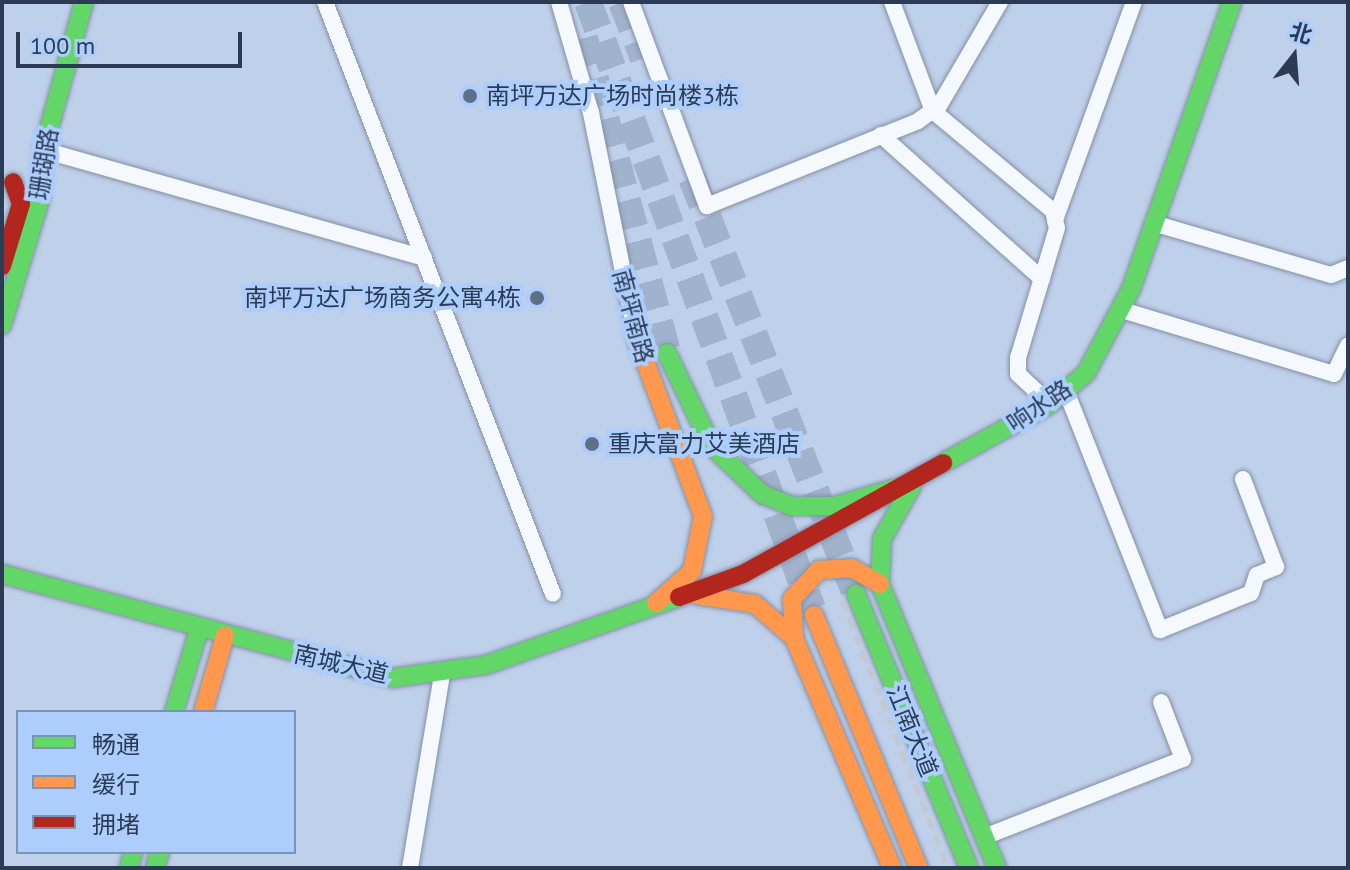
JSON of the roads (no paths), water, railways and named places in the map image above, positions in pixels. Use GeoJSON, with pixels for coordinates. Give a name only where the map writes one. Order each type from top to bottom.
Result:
{"type":"FeatureCollection","features":[{"type":"Feature","properties":{"kind":"main road","name":"珊瑚路"},"geometry":{"type":"LineString","coordinates":[[2,325],[40,200],[43,150],[84,2]]}},
{"type":"Feature","properties":{"kind":"main road","name":"响水路"},"geometry":{"type":"LineString","coordinates":[[678,597],[743,574],[912,483],[1050,404],[1066,391],[1108,343],[1232,2]]}},
{"type":"Feature","properties":{"kind":"main road"},"geometry":{"type":"LineString","coordinates":[[2,266],[21,204],[7,180],[31,171],[43,150]]}},
{"type":"Feature","properties":{"kind":"main road","name":"南坪南路"},"geometry":{"type":"LineString","coordinates":[[636,337],[693,483],[704,536],[692,571],[652,606]]}},
{"type":"Feature","properties":{"kind":"main road"},"geometry":{"type":"LineString","coordinates":[[667,353],[711,445],[762,494],[791,506],[835,506],[912,483]]}},
{"type":"Feature","properties":{"kind":"main road"},"geometry":{"type":"LineString","coordinates":[[912,483],[882,539],[880,584],[997,868]]}},
{"type":"Feature","properties":{"kind":"main road"},"geometry":{"type":"LineString","coordinates":[[880,584],[852,568],[819,570],[792,599],[794,638],[892,868]]}},
{"type":"Feature","properties":{"kind":"main road","name":"南城大道"},"geometry":{"type":"LineString","coordinates":[[2,574],[225,636],[393,678],[442,675],[678,597]]}},
{"type":"Feature","properties":{"kind":"main road"},"geometry":{"type":"LineString","coordinates":[[678,597],[709,594],[755,604],[794,638]]}},
{"type":"Feature","properties":{"kind":"main road","name":"江南大道"},"geometry":{"type":"LineString","coordinates":[[856,594],[969,868]]}},
{"type":"Feature","properties":{"kind":"main road","name":"江南大道"},"geometry":{"type":"LineString","coordinates":[[814,615],[919,868]]}},
{"type":"Feature","properties":{"kind":"main road"},"geometry":{"type":"LineString","coordinates":[[175,710],[199,629]]}},
{"type":"Feature","properties":{"kind":"main road"},"geometry":{"type":"LineString","coordinates":[[204,710],[225,636]]}},
{"type":"Feature","properties":{"kind":"street"},"geometry":{"type":"LineString","coordinates":[[325,2],[553,594]]}},
{"type":"Feature","properties":{"kind":"street","name":"南坪南路"},"geometry":{"type":"LineString","coordinates":[[559,2],[591,113],[636,337]]}},
{"type":"Feature","properties":{"kind":"street"},"geometry":{"type":"LineString","coordinates":[[631,2],[707,206],[933,111],[1000,2]]}},
{"type":"Feature","properties":{"kind":"street"},"geometry":{"type":"LineString","coordinates":[[892,2],[933,111],[1055,220]]}},
{"type":"Feature","properties":{"kind":"street"},"geometry":{"type":"LineString","coordinates":[[1050,404],[1018,374],[1055,220],[1134,2]]}},
{"type":"Feature","properties":{"kind":"street"},"geometry":{"type":"LineString","coordinates":[[881,135],[1042,279]]}},
{"type":"Feature","properties":{"kind":"street"},"geometry":{"type":"LineString","coordinates":[[43,150],[424,258]]}},
{"type":"Feature","properties":{"kind":"street"},"geometry":{"type":"LineString","coordinates":[[1153,223],[1331,275],[1348,268]]}},
{"type":"Feature","properties":{"kind":"street"},"geometry":{"type":"LineString","coordinates":[[1122,310],[1334,374],[1348,345]]}},
{"type":"Feature","properties":{"kind":"street"},"geometry":{"type":"LineString","coordinates":[[1066,391],[1160,630],[1251,593],[1257,575],[1276,567],[1243,479]]}},
{"type":"Feature","properties":{"kind":"street"},"geometry":{"type":"LineString","coordinates":[[410,868],[442,675]]}},
{"type":"Feature","properties":{"kind":"street"},"geometry":{"type":"LineString","coordinates":[[984,837],[1183,759],[1161,702]]}},
{"type":"Feature","properties":{"kind":"tunnel"},"geometry":{"type":"LineString","coordinates":[[588,2],[812,609]]}},
{"type":"Feature","properties":{"kind":"tunnel"},"geometry":{"type":"LineString","coordinates":[[622,2],[644,58]]}},
{"type":"Feature","properties":{"kind":"tunnel"},"geometry":{"type":"LineString","coordinates":[[584,38],[667,353]]}},
{"type":"Feature","properties":{"kind":"tunnel"},"geometry":{"type":"LineString","coordinates":[[692,178],[854,590]]}},
{"type":"Feature","properties":{"kind":"railway"},"geometry":{"type":"LineString","coordinates":[[842,600],[948,868]]}},
{"type":"Feature","properties":{"kind":"place","name":"南坪万达广场时尚楼3栋"},"geometry":{"type":"Point","coordinates":[470,96]}},
{"type":"Feature","properties":{"kind":"place","name":"南坪万达广场商务公寓4栋"},"geometry":{"type":"Point","coordinates":[537,298]}},
{"type":"Feature","properties":{"kind":"place","name":"重庆富力艾美酒店"},"geometry":{"type":"Point","coordinates":[592,444]}}]}
